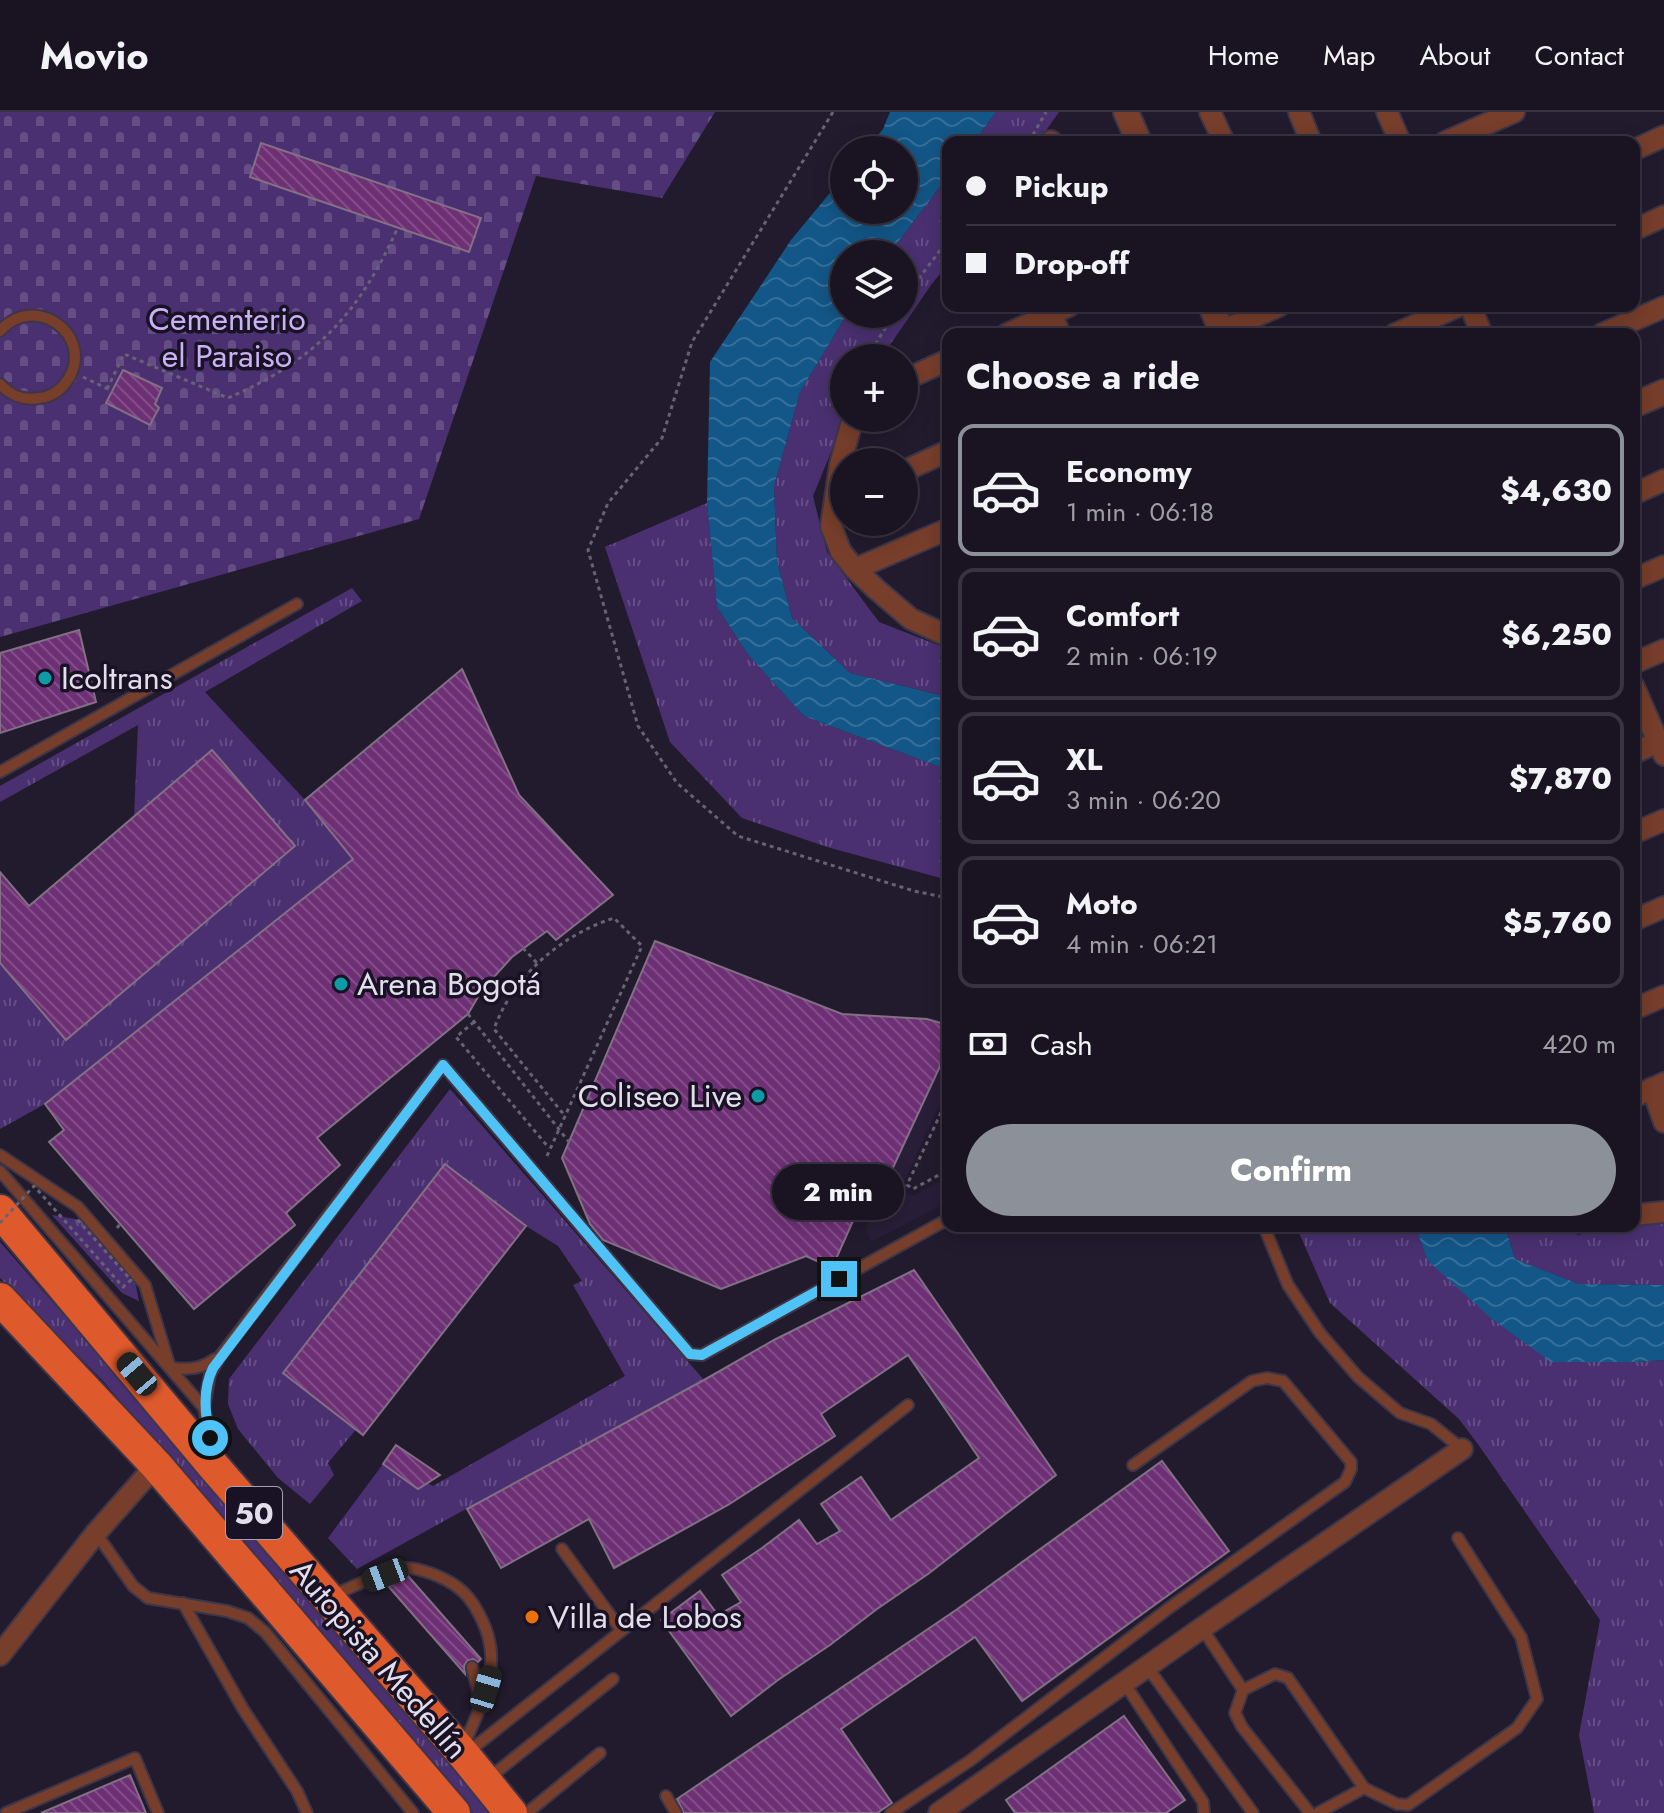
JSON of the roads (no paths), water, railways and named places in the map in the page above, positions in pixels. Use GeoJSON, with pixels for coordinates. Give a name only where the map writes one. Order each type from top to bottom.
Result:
{"type":"FeatureCollection","features":[{"type":"Feature","properties":{"kind":"highway","name":"Autopista Medellín"},"geometry":{"type":"LineString","coordinates":[[0,1211],[215,1468],[511,1813]]}},
{"type":"Feature","properties":{"kind":"highway","name":"50"},"geometry":{"type":"LineString","coordinates":[[0,1299],[156,1465],[454,1813]]}},
{"type":"Feature","properties":{"kind":"street"},"geometry":{"type":"LineString","coordinates":[[1126,112],[1136,136]]}},
{"type":"Feature","properties":{"kind":"street"},"geometry":{"type":"LineString","coordinates":[[1210,112],[1221,136]]}},
{"type":"Feature","properties":{"kind":"street"},"geometry":{"type":"LineString","coordinates":[[1299,112],[1309,136]]}},
{"type":"Feature","properties":{"kind":"street"},"geometry":{"type":"LineString","coordinates":[[1387,112],[1397,136]]}},
{"type":"Feature","properties":{"kind":"street"},"geometry":{"type":"LineString","coordinates":[[1452,136],[1472,120],[1514,112]]}},
{"type":"Feature","properties":{"kind":"street"},"geometry":{"type":"LineString","coordinates":[[1640,147],[1664,136]]}},
{"type":"Feature","properties":{"kind":"street"},"geometry":{"type":"LineString","coordinates":[[1640,227],[1664,216]]}},
{"type":"Feature","properties":{"kind":"street"},"geometry":{"type":"LineString","coordinates":[[1616,328],[1664,307]]}},
{"type":"Feature","properties":{"kind":"street"},"geometry":{"type":"LineString","coordinates":[[1019,328],[1050,312]]}},
{"type":"Feature","properties":{"kind":"street"},"geometry":{"type":"LineString","coordinates":[[1231,328],[1266,312]]}},
{"type":"Feature","properties":{"kind":"street"},"geometry":{"type":"LineString","coordinates":[[1409,328],[1445,312]]}},
{"type":"Feature","properties":{"kind":"street"},"geometry":{"type":"LineString","coordinates":[[918,374],[942,363]]}},
{"type":"Feature","properties":{"kind":"street"},"geometry":{"type":"LineString","coordinates":[[1640,402],[1664,392]]}},
{"type":"Feature","properties":{"kind":"street"},"geometry":{"type":"LineString","coordinates":[[918,465],[942,454]]}},
{"type":"Feature","properties":{"kind":"street"},"geometry":{"type":"LineString","coordinates":[[1640,491],[1664,480]]}},
{"type":"Feature","properties":{"kind":"street"},"geometry":{"type":"LineString","coordinates":[[855,569],[942,532]]}},
{"type":"Feature","properties":{"kind":"street"},"geometry":{"type":"LineString","coordinates":[[835,536],[841,552],[855,569],[911,619],[942,628]]}},
{"type":"Feature","properties":{"kind":"street"},"geometry":{"type":"LineString","coordinates":[[1640,576],[1664,566]]}},
{"type":"Feature","properties":{"kind":"street"},"geometry":{"type":"LineString","coordinates":[[1640,660],[1664,650]]}},
{"type":"Feature","properties":{"kind":"street"},"geometry":{"type":"LineString","coordinates":[[1640,701],[1661,749],[1640,752]]}},
{"type":"Feature","properties":{"kind":"street"},"geometry":{"type":"LineString","coordinates":[[1640,830],[1664,820]]}},
{"type":"Feature","properties":{"kind":"street"},"geometry":{"type":"LineString","coordinates":[[1640,917],[1664,907]]}},
{"type":"Feature","properties":{"kind":"street"},"geometry":{"type":"LineString","coordinates":[[1640,1006],[1664,996]]}},
{"type":"Feature","properties":{"kind":"street"},"geometry":{"type":"LineString","coordinates":[[1650,1089],[1664,1122]]}},
{"type":"Feature","properties":{"kind":"street"},"geometry":{"type":"LineString","coordinates":[[1640,1214],[1664,1212]]}},
{"type":"Feature","properties":{"kind":"street"},"geometry":{"type":"LineString","coordinates":[[939,1813],[1462,1449]]}},
{"type":"Feature","properties":{"kind":"street"},"geometry":{"type":"LineString","coordinates":[[0,1655],[96,1533],[156,1465]]}},
{"type":"Feature","properties":{"kind":"lane"},"geometry":{"type":"LineString","coordinates":[[0,331],[15,319],[28,315],[42,316],[66,331],[73,344],[75,358],[65,384],[55,393],[42,398],[15,396],[0,384]]}},
{"type":"Feature","properties":{"kind":"lane"},"geometry":{"type":"LineString","coordinates":[[0,772],[297,604]]}},
{"type":"Feature","properties":{"kind":"lane"},"geometry":{"type":"LineString","coordinates":[[215,1468],[204,1408],[210,1374],[221,1355],[443,1065],[690,1354],[702,1355],[942,1222]]}},
{"type":"Feature","properties":{"kind":"lane"},"geometry":{"type":"LineString","coordinates":[[0,1155],[78,1207],[145,1285],[170,1367]]}},
{"type":"Feature","properties":{"kind":"lane"},"geometry":{"type":"LineString","coordinates":[[0,1171],[204,1408]]}},
{"type":"Feature","properties":{"kind":"lane"},"geometry":{"type":"LineString","coordinates":[[1266,1232],[1288,1285],[1320,1333],[1358,1377],[1400,1413],[1431,1424],[1462,1449]]}},
{"type":"Feature","properties":{"kind":"lane"},"geometry":{"type":"LineString","coordinates":[[170,1367],[183,1370],[196,1368],[209,1364],[221,1355]]}},
{"type":"Feature","properties":{"kind":"lane"},"geometry":{"type":"LineString","coordinates":[[891,1813],[971,1760],[1169,1608],[1345,1482],[1351,1469],[1351,1462],[1283,1381],[1267,1378],[1252,1381],[1133,1465]]}},
{"type":"Feature","properties":{"kind":"lane"},"geometry":{"type":"LineString","coordinates":[[462,1754],[908,1405]]}},
{"type":"Feature","properties":{"kind":"lane"},"geometry":{"type":"LineString","coordinates":[[96,1533],[133,1586],[148,1598],[227,1611],[248,1618],[265,1632],[413,1813]]}},
{"type":"Feature","properties":{"kind":"lane"},"geometry":{"type":"LineString","coordinates":[[1310,1813],[1242,1727],[1235,1713],[1243,1690],[1275,1674],[1288,1678],[1364,1788],[1397,1804],[1408,1805],[1517,1728],[1537,1699],[1521,1637],[1458,1538]]}},
{"type":"Feature","properties":{"kind":"lane"},"geometry":{"type":"LineString","coordinates":[[562,1549],[621,1630]]}},
{"type":"Feature","properties":{"kind":"lane"},"geometry":{"type":"LineString","coordinates":[[327,1597],[406,1568],[447,1580],[462,1590],[489,1633],[493,1653],[491,1673],[462,1754]]}},
{"type":"Feature","properties":{"kind":"lane"},"geometry":{"type":"LineString","coordinates":[[385,1575],[397,1580]]}},
{"type":"Feature","properties":{"kind":"lane"},"geometry":{"type":"LineString","coordinates":[[183,1603],[243,1709],[297,1791],[307,1813]]}},
{"type":"Feature","properties":{"kind":"lane"},"geometry":{"type":"LineString","coordinates":[[1202,1628],[1243,1690]]}},
{"type":"Feature","properties":{"kind":"lane"},"geometry":{"type":"LineString","coordinates":[[472,1667],[481,1705]]}},
{"type":"Feature","properties":{"kind":"lane"},"geometry":{"type":"LineString","coordinates":[[1148,1668],[1253,1813]]}},
{"type":"Feature","properties":{"kind":"lane"},"geometry":{"type":"LineString","coordinates":[[484,1781],[613,1679]]}},
{"type":"Feature","properties":{"kind":"lane"},"geometry":{"type":"LineString","coordinates":[[1125,1684],[1203,1802],[1204,1813]]}},
{"type":"Feature","properties":{"kind":"lane"},"geometry":{"type":"LineString","coordinates":[[527,1813],[600,1753]]}},
{"type":"Feature","properties":{"kind":"lane"},"geometry":{"type":"LineString","coordinates":[[6,1813],[135,1758],[158,1813]]}},
{"type":"Feature","properties":{"kind":"lane"},"geometry":{"type":"LineString","coordinates":[[1318,1813],[1364,1788]]}},
{"type":"Feature","properties":{"kind":"lane"},"geometry":{"type":"LineString","coordinates":[[666,1796],[676,1813]]}},
{"type":"Feature","properties":{"kind":"water"},"geometry":{"type":"Polygon","coordinates":[[[890,112],[996,112],[978,136],[942,136],[942,184],[918,216],[918,136],[877,136],[890,112]]]}},
{"type":"Feature","properties":{"kind":"water"},"geometry":{"type":"Polygon","coordinates":[[[830,193],[830,224],[912,224],[900,240],[830,240],[830,328],[839,328],[800,392],[774,486],[777,561],[792,618],[850,673],[942,696],[942,768],[804,716],[749,656],[717,607],[707,503],[710,362],[791,240],[830,193]]]}},
{"type":"Feature","properties":{"kind":"water"},"geometry":{"type":"Polygon","coordinates":[[[1417,1232],[1507,1232],[1515,1259],[1579,1284],[1664,1285],[1664,1360],[1551,1362],[1492,1319],[1428,1261],[1417,1232]]]}},
{"type":"Feature","properties":{"kind":"place","name":"Icoltrans"},"geometry":{"type":"Point","coordinates":[45,678]}},
{"type":"Feature","properties":{"kind":"place","name":"Arena Bogotá"},"geometry":{"type":"Point","coordinates":[341,984]}},
{"type":"Feature","properties":{"kind":"place","name":"Coliseo Live"},"geometry":{"type":"Point","coordinates":[758,1096]}},
{"type":"Feature","properties":{"kind":"place","name":"Villa de Lobos"},"geometry":{"type":"Point","coordinates":[532,1617]}},
{"type":"Feature","properties":{"kind":"park label","name":"Cementerio el Paraiso"},"geometry":{"type":"Point","coordinates":[227,338]}}]}
